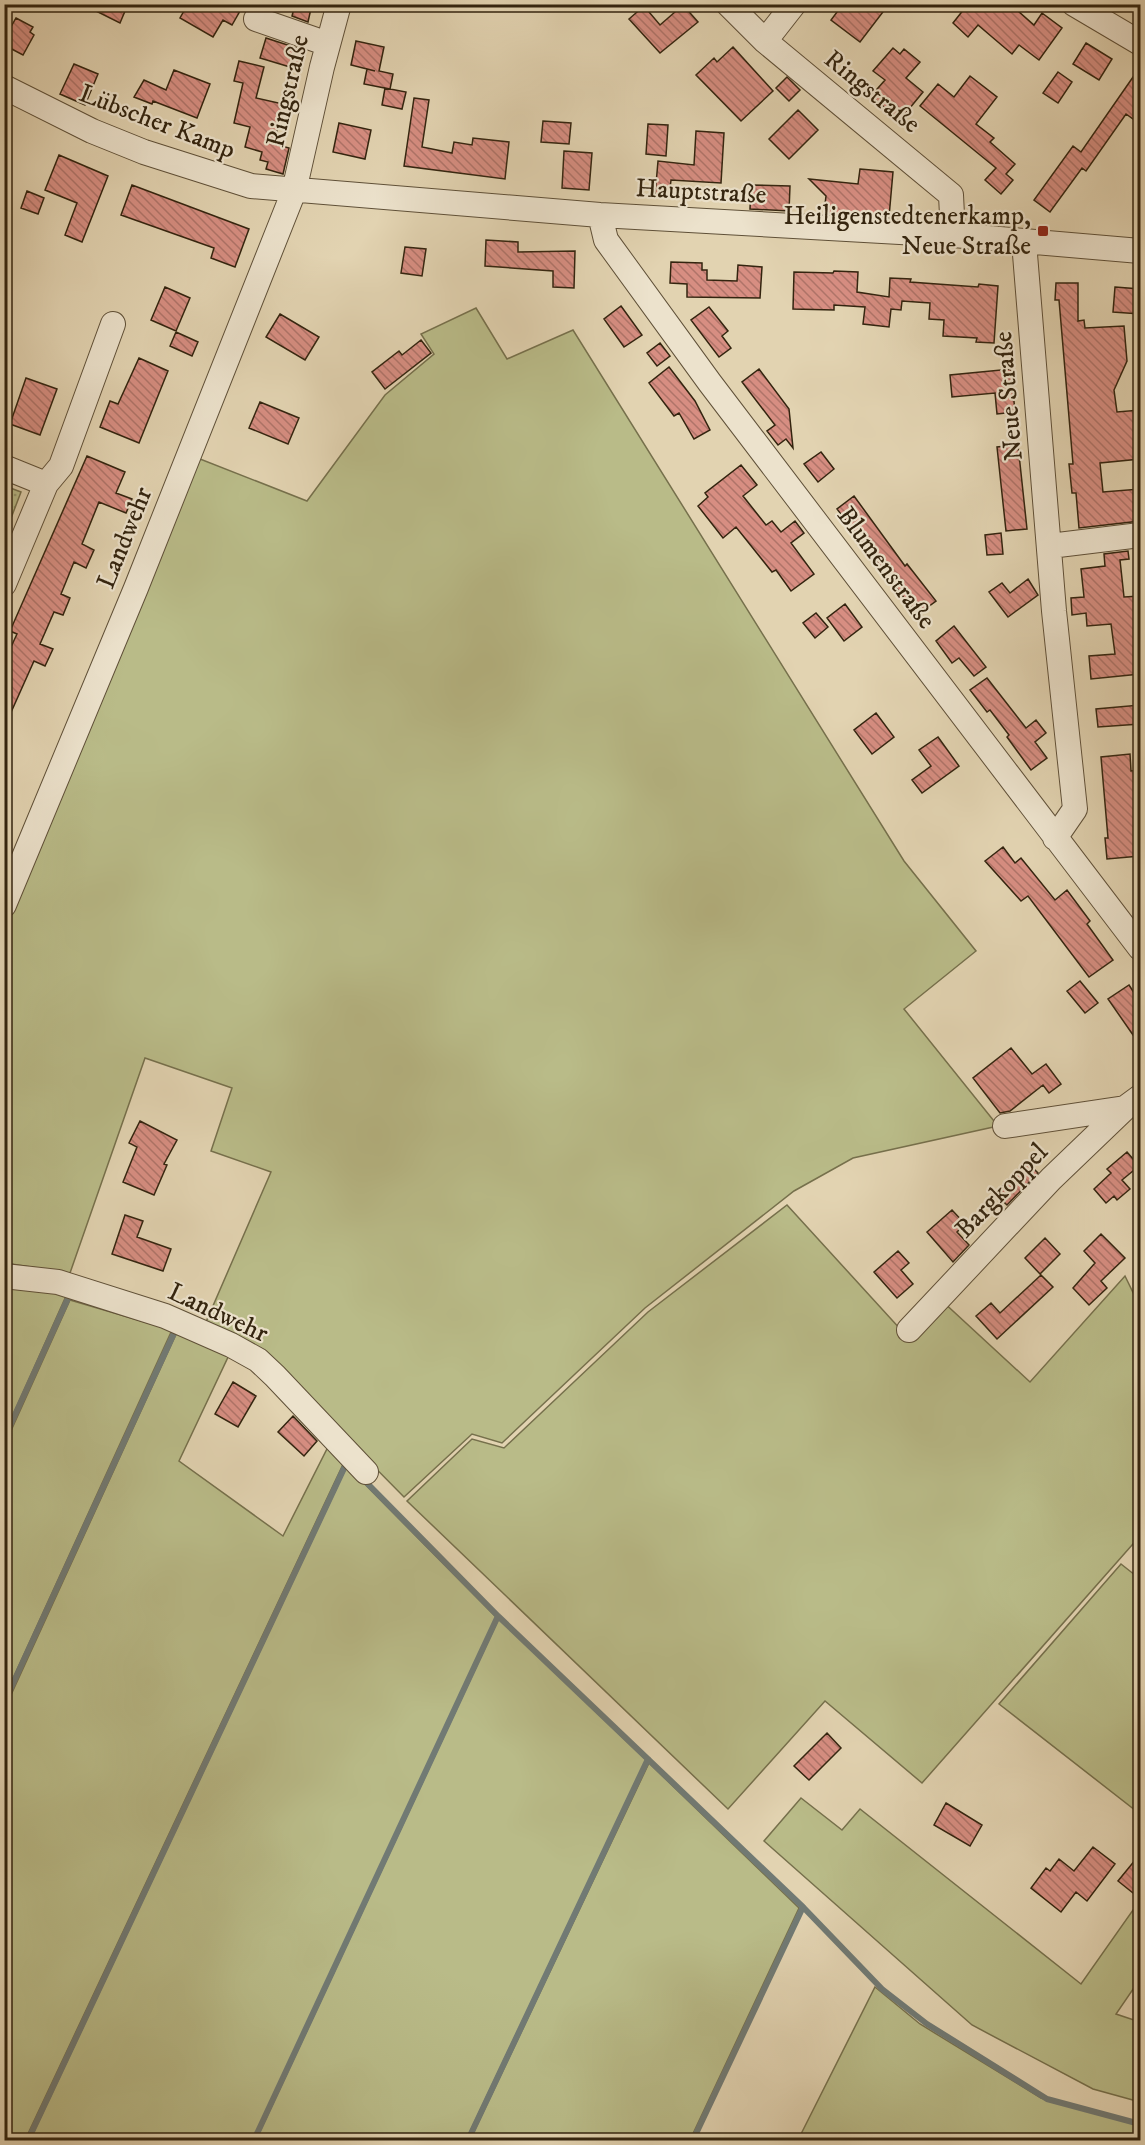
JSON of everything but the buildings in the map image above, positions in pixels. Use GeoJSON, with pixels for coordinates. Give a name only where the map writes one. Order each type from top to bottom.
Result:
{"type":"FeatureCollection","features":[{"type":"Feature","properties":{"kind":"street","name":"Ringstraße"},"geometry":{"type":"LineString","coordinates":[[294,191],[339,4]]}},
{"type":"Feature","properties":{"kind":"street","name":"Ringstraße"},"geometry":{"type":"LineString","coordinates":[[728,4],[765,41],[951,195],[953,235]]}},
{"type":"Feature","properties":{"kind":"street"},"geometry":{"type":"LineString","coordinates":[[765,41],[794,4]]}},
{"type":"Feature","properties":{"kind":"street"},"geometry":{"type":"LineString","coordinates":[[1074,4],[1140,43]]}},
{"type":"Feature","properties":{"kind":"street"},"geometry":{"type":"LineString","coordinates":[[256,19],[328,44]]}},
{"type":"Feature","properties":{"kind":"street","name":"Lübscher Kamp"},"geometry":{"type":"LineString","coordinates":[[4,87],[92,131],[144,152],[220,178],[251,186],[294,191]]}},
{"type":"Feature","properties":{"kind":"street","name":"Hauptstraße"},"geometry":{"type":"LineString","coordinates":[[294,191],[600,215],[953,235],[1140,251]]}},
{"type":"Feature","properties":{"kind":"street","name":"Landwehr"},"geometry":{"type":"LineString","coordinates":[[4,904],[136,588],[294,191]]}},
{"type":"Feature","properties":{"kind":"street","name":"Blumenstraße"},"geometry":{"type":"LineString","coordinates":[[600,215],[606,240],[658,312],[1140,948]]}},
{"type":"Feature","properties":{"kind":"street","name":"Neue Straße"},"geometry":{"type":"LineString","coordinates":[[1024,242],[1075,809],[1055,838]]}},
{"type":"Feature","properties":{"kind":"street"},"geometry":{"type":"LineString","coordinates":[[4,584],[46,484],[61,466],[113,324]]}},
{"type":"Feature","properties":{"kind":"street"},"geometry":{"type":"LineString","coordinates":[[4,467],[46,484]]}},
{"type":"Feature","properties":{"kind":"street"},"geometry":{"type":"LineString","coordinates":[[1050,546],[1140,535]]}},
{"type":"Feature","properties":{"kind":"street"},"geometry":{"type":"LineString","coordinates":[[1005,1126],[1133,1102]]}},
{"type":"Feature","properties":{"kind":"street","name":"Bargkoppel"},"geometry":{"type":"LineString","coordinates":[[909,1330],[1051,1179],[1133,1102]]}},
{"type":"Feature","properties":{"kind":"street","name":"Landwehr"},"geometry":{"type":"LineString","coordinates":[[4,1276],[57,1282],[165,1316],[231,1345],[258,1360],[366,1472]]}},
{"type":"Feature","properties":{"kind":"green space"},"geometry":{"type":"Polygon","coordinates":[[[476,308],[507,359],[573,330],[904,861],[976,951],[904,1009],[998,1126],[853,1158],[794,1191],[645,1308],[502,1443],[472,1434],[404,1497],[263,1354],[206,1322],[271,1172],[211,1151],[232,1088],[145,1058],[70,1273],[5,1263],[4,922],[195,457],[307,501],[385,395],[434,354],[421,334],[476,308]]]}},
{"type":"Feature","properties":{"kind":"green space"},"geometry":{"type":"Polygon","coordinates":[[[5,486],[21,492],[5,534],[5,486]]]}},
{"type":"Feature","properties":{"kind":"green space"},"geometry":{"type":"Polygon","coordinates":[[[787,1205],[902,1331],[941,1300],[1030,1382],[1125,1276],[1140,1307],[1140,1536],[922,1783],[825,1701],[728,1809],[407,1501],[472,1439],[504,1448],[648,1312],[787,1205]]]}},
{"type":"Feature","properties":{"kind":"green space"},"geometry":{"type":"Polygon","coordinates":[[[5,1287],[49,1290],[66,1296],[5,1433],[5,1287]]]}},
{"type":"Feature","properties":{"kind":"green space"},"geometry":{"type":"Polygon","coordinates":[[[70,1300],[172,1330],[5,1696],[5,1444],[70,1300]]]}},
{"type":"Feature","properties":{"kind":"green space"},"geometry":{"type":"Polygon","coordinates":[[[178,1330],[229,1355],[179,1461],[283,1536],[332,1439],[346,1458],[25,2140],[5,2140],[5,1708],[178,1330]]]}},
{"type":"Feature","properties":{"kind":"green space"},"geometry":{"type":"Polygon","coordinates":[[[347,1466],[496,1617],[253,2140],[30,2140],[347,1466]]]}},
{"type":"Feature","properties":{"kind":"green space"},"geometry":{"type":"Polygon","coordinates":[[[1121,1564],[1140,1579],[1140,1814],[999,1704],[1121,1564]]]}},
{"type":"Feature","properties":{"kind":"green space"},"geometry":{"type":"Polygon","coordinates":[[[499,1618],[646,1760],[466,2140],[256,2140],[499,1618]]]}},
{"type":"Feature","properties":{"kind":"green space"},"geometry":{"type":"Polygon","coordinates":[[[649,1763],[799,1908],[690,2140],[470,2140],[649,1763]]]}},
{"type":"Feature","properties":{"kind":"green space"},"geometry":{"type":"Polygon","coordinates":[[[801,1798],[842,1830],[860,1809],[1081,1984],[1140,1900],[1140,1979],[1116,2014],[1140,2022],[1140,2102],[1093,2089],[972,2025],[764,1841],[801,1798]]]}},
{"type":"Feature","properties":{"kind":"green space"},"geometry":{"type":"Polygon","coordinates":[[[875,1987],[920,2024],[1041,2098],[1140,2125],[1140,2140],[798,2140],[875,1987]]]}},
{"type":"Feature","properties":{"kind":"waterway"},"geometry":{"type":"LineString","coordinates":[[4,1439],[70,1294]]}},
{"type":"Feature","properties":{"kind":"waterway"},"geometry":{"type":"LineString","coordinates":[[4,1703],[176,1329],[174,1328]]}},
{"type":"Feature","properties":{"kind":"waterway"},"geometry":{"type":"LineString","coordinates":[[28,2140],[347,1462],[349,1464]]}},
{"type":"Feature","properties":{"kind":"waterway"},"geometry":{"type":"LineString","coordinates":[[362,1478],[498,1616],[803,1907],[882,1989],[927,2024],[1047,2099],[1140,2124]]}},
{"type":"Feature","properties":{"kind":"waterway"},"geometry":{"type":"LineString","coordinates":[[254,2140],[498,1616]]}},
{"type":"Feature","properties":{"kind":"waterway"},"geometry":{"type":"LineString","coordinates":[[468,2140],[648,1759]]}},
{"type":"Feature","properties":{"kind":"waterway"},"geometry":{"type":"LineString","coordinates":[[693,2140],[803,1907]]}},
{"type":"Feature","properties":{"kind":"place","name":"Heiligenstedtenerkamp, Neue Straße"},"geometry":{"type":"Point","coordinates":[1043,231]}}]}
